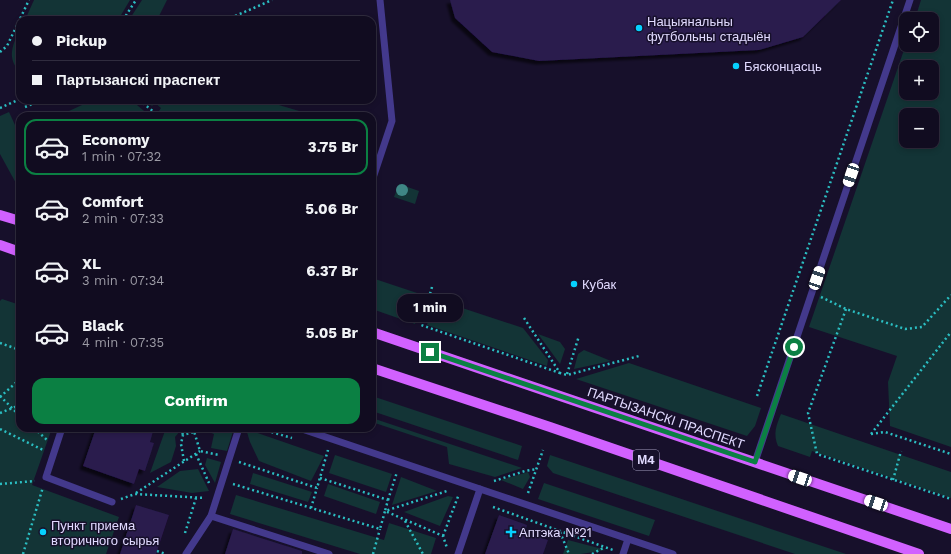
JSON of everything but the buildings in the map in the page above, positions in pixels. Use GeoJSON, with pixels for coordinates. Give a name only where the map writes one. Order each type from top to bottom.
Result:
{"type":"FeatureCollection","features":[{"type":"Feature","properties":{"kind":"main road"},"geometry":{"type":"LineString","coordinates":[[0,215],[16,220]]}},
{"type":"Feature","properties":{"kind":"main road"},"geometry":{"type":"LineString","coordinates":[[0,245],[16,251]]}},
{"type":"Feature","properties":{"kind":"main road","name":"ПАРТЫЗАНСКІ ПРАСПЕКТ"},"geometry":{"type":"LineString","coordinates":[[376,333],[951,529]]}},
{"type":"Feature","properties":{"kind":"main road","name":"М4"},"geometry":{"type":"LineString","coordinates":[[376,369],[550,427],[919,554]]}},
{"type":"Feature","properties":{"kind":"lane"},"geometry":{"type":"LineString","coordinates":[[376,169],[392,121],[380,0]]}},
{"type":"Feature","properties":{"kind":"lane"},"geometry":{"type":"LineString","coordinates":[[755,462],[910,0]]}},
{"type":"Feature","properties":{"kind":"lane"},"geometry":{"type":"LineString","coordinates":[[61,432],[46,477],[112,502]]}},
{"type":"Feature","properties":{"kind":"lane"},"geometry":{"type":"LineString","coordinates":[[186,554],[211,516],[238,432]]}},
{"type":"Feature","properties":{"kind":"lane"},"geometry":{"type":"LineString","coordinates":[[311,432],[673,554]]}},
{"type":"Feature","properties":{"kind":"lane"},"geometry":{"type":"LineString","coordinates":[[458,554],[478,488]]}},
{"type":"Feature","properties":{"kind":"lane"},"geometry":{"type":"LineString","coordinates":[[211,516],[329,554]]}},
{"type":"Feature","properties":{"kind":"lane"},"geometry":{"type":"LineString","coordinates":[[623,554],[628,539]]}},
{"type":"Feature","properties":{"kind":"path"},"geometry":{"type":"LineString","coordinates":[[21,16],[29,0]]}},
{"type":"Feature","properties":{"kind":"path"},"geometry":{"type":"LineString","coordinates":[[126,16],[136,0]]}},
{"type":"Feature","properties":{"kind":"path"},"geometry":{"type":"LineString","coordinates":[[235,16],[272,0]]}},
{"type":"Feature","properties":{"kind":"path"},"geometry":{"type":"LineString","coordinates":[[757,396],[893,0]]}},
{"type":"Feature","properties":{"kind":"path"},"geometry":{"type":"LineString","coordinates":[[0,52],[7,46],[16,27]]}},
{"type":"Feature","properties":{"kind":"path"},"geometry":{"type":"LineString","coordinates":[[0,108],[16,101]]}},
{"type":"Feature","properties":{"kind":"path"},"geometry":{"type":"LineString","coordinates":[[26,107],[33,104]]}},
{"type":"Feature","properties":{"kind":"path"},"geometry":{"type":"LineString","coordinates":[[144,104],[154,112]]}},
{"type":"Feature","properties":{"kind":"path"},"geometry":{"type":"LineString","coordinates":[[795,286],[812,292],[846,309],[905,329],[922,327],[951,295]]}},
{"type":"Feature","properties":{"kind":"path"},"geometry":{"type":"LineString","coordinates":[[432,287],[421,325],[560,373],[567,375],[639,356]]}},
{"type":"Feature","properties":{"kind":"path"},"geometry":{"type":"LineString","coordinates":[[846,309],[808,413],[817,454],[951,499]]}},
{"type":"Feature","properties":{"kind":"path"},"geometry":{"type":"LineString","coordinates":[[524,318],[560,373]]}},
{"type":"Feature","properties":{"kind":"path"},"geometry":{"type":"LineString","coordinates":[[951,332],[871,434],[885,432],[951,454]]}},
{"type":"Feature","properties":{"kind":"path"},"geometry":{"type":"LineString","coordinates":[[567,375],[579,336]]}},
{"type":"Feature","properties":{"kind":"path"},"geometry":{"type":"LineString","coordinates":[[0,343],[16,349]]}},
{"type":"Feature","properties":{"kind":"path"},"geometry":{"type":"LineString","coordinates":[[16,383],[0,397],[16,412]]}},
{"type":"Feature","properties":{"kind":"path"},"geometry":{"type":"LineString","coordinates":[[0,413],[16,406]]}},
{"type":"Feature","properties":{"kind":"path"},"geometry":{"type":"LineString","coordinates":[[0,429],[53,455]]}},
{"type":"Feature","properties":{"kind":"path"},"geometry":{"type":"LineString","coordinates":[[38,432],[55,447]]}},
{"type":"Feature","properties":{"kind":"path"},"geometry":{"type":"LineString","coordinates":[[182,432],[184,461]]}},
{"type":"Feature","properties":{"kind":"path"},"geometry":{"type":"LineString","coordinates":[[183,435],[194,432],[200,451]]}},
{"type":"Feature","properties":{"kind":"path"},"geometry":{"type":"LineString","coordinates":[[311,508],[329,449]]}},
{"type":"Feature","properties":{"kind":"path"},"geometry":{"type":"LineString","coordinates":[[519,518],[543,450]]}},
{"type":"Feature","properties":{"kind":"path"},"geometry":{"type":"LineString","coordinates":[[200,451],[230,458],[316,488]]}},
{"type":"Feature","properties":{"kind":"path"},"geometry":{"type":"LineString","coordinates":[[112,502],[135,494],[200,451]]}},
{"type":"Feature","properties":{"kind":"path"},"geometry":{"type":"LineString","coordinates":[[893,480],[901,451]]}},
{"type":"Feature","properties":{"kind":"path"},"geometry":{"type":"LineString","coordinates":[[196,454],[213,491]]}},
{"type":"Feature","properties":{"kind":"path"},"geometry":{"type":"LineString","coordinates":[[449,554],[443,536],[459,494],[525,471],[537,469]]}},
{"type":"Feature","properties":{"kind":"path"},"geometry":{"type":"LineString","coordinates":[[373,554],[397,471]]}},
{"type":"Feature","properties":{"kind":"path"},"geometry":{"type":"LineString","coordinates":[[0,484],[35,481],[46,477]]}},
{"type":"Feature","properties":{"kind":"path"},"geometry":{"type":"LineString","coordinates":[[23,554],[46,477]]}},
{"type":"Feature","properties":{"kind":"path"},"geometry":{"type":"LineString","coordinates":[[320,478],[388,500]]}},
{"type":"Feature","properties":{"kind":"path"},"geometry":{"type":"LineString","coordinates":[[135,494],[206,498],[222,481],[380,529]]}},
{"type":"Feature","properties":{"kind":"path"},"geometry":{"type":"LineString","coordinates":[[385,511],[447,491]]}},
{"type":"Feature","properties":{"kind":"path"},"geometry":{"type":"LineString","coordinates":[[184,534],[196,497]]}},
{"type":"Feature","properties":{"kind":"path"},"geometry":{"type":"LineString","coordinates":[[385,511],[443,536]]}},
{"type":"Feature","properties":{"kind":"path"},"geometry":{"type":"LineString","coordinates":[[405,520],[423,554]]}},
{"type":"Feature","properties":{"kind":"path"},"geometry":{"type":"LineString","coordinates":[[560,532],[569,554]]}},
{"type":"Feature","properties":{"kind":"path"},"geometry":{"type":"LineString","coordinates":[[592,554],[605,547]]}},
{"type":"Feature","properties":{"kind":"path"},"geometry":{"type":"LineString","coordinates":[[157,551],[166,554]]}},
{"type":"Feature","properties":{"kind":"green space"},"geometry":{"type":"Polygon","coordinates":[[[34,0],[130,0],[120,16],[27,16],[34,0]]]}},
{"type":"Feature","properties":{"kind":"green space"},"geometry":{"type":"Polygon","coordinates":[[[142,0],[167,0],[159,16],[132,16],[142,0]]]}},
{"type":"Feature","properties":{"kind":"green space"},"geometry":{"type":"Polygon","coordinates":[[[921,0],[951,0],[951,447],[890,426],[888,382],[897,356],[809,327],[899,64],[899,100],[939,100],[939,60],[901,60],[903,52],[939,52],[939,12],[917,12],[921,0]]]}},
{"type":"Feature","properties":{"kind":"green space"},"geometry":{"type":"Polygon","coordinates":[[[16,38],[16,67],[12,56],[16,38]]]}},
{"type":"Feature","properties":{"kind":"green space"},"geometry":{"type":"Polygon","coordinates":[[[84,104],[136,104],[145,112],[67,112],[84,104]]]}},
{"type":"Feature","properties":{"kind":"green space"},"geometry":{"type":"Polygon","coordinates":[[[156,104],[276,104],[302,112],[161,112],[159,111],[161,108],[156,104]]]}},
{"type":"Feature","properties":{"kind":"green space"},"geometry":{"type":"Polygon","coordinates":[[[9,112],[16,127],[16,183],[0,154],[0,116],[9,112]]]}},
{"type":"Feature","properties":{"kind":"green space"},"geometry":{"type":"Polygon","coordinates":[[[399,184],[419,191],[415,204],[394,197],[399,184]]]}},
{"type":"Feature","properties":{"kind":"green space"},"geometry":{"type":"Polygon","coordinates":[[[376,279],[423,295],[415,324],[376,310],[376,279]]]}},
{"type":"Feature","properties":{"kind":"green space"},"geometry":{"type":"Polygon","coordinates":[[[2,299],[16,304],[16,432],[51,432],[32,485],[119,517],[106,554],[0,554],[0,301],[2,299]]]}},
{"type":"Feature","properties":{"kind":"green space"},"geometry":{"type":"Polygon","coordinates":[[[435,299],[523,328],[548,360],[547,366],[427,325],[435,299]]]}},
{"type":"Feature","properties":{"kind":"green space"},"geometry":{"type":"Polygon","coordinates":[[[538,334],[560,342],[565,349],[560,364],[538,334]]]}},
{"type":"Feature","properties":{"kind":"green space"},"geometry":{"type":"Polygon","coordinates":[[[584,350],[611,361],[574,369],[578,354],[584,350]]]}},
{"type":"Feature","properties":{"kind":"green space"},"geometry":{"type":"Polygon","coordinates":[[[629,363],[761,408],[755,426],[747,436],[576,379],[629,363]]]}},
{"type":"Feature","properties":{"kind":"green space"},"geometry":{"type":"Polygon","coordinates":[[[376,397],[522,446],[518,460],[376,412],[376,397]]]}},
{"type":"Feature","properties":{"kind":"green space"},"geometry":{"type":"Polygon","coordinates":[[[781,414],[951,472],[951,498],[812,451],[810,457],[778,446],[776,430],[781,414]]]}},
{"type":"Feature","properties":{"kind":"green space"},"geometry":{"type":"Polygon","coordinates":[[[376,419],[522,468],[495,477],[449,464],[447,447],[376,423],[376,419]]]}},
{"type":"Feature","properties":{"kind":"green space"},"geometry":{"type":"Polygon","coordinates":[[[165,432],[179,432],[175,437],[176,446],[171,462],[150,473],[165,432]]]}},
{"type":"Feature","properties":{"kind":"green space"},"geometry":{"type":"Polygon","coordinates":[[[209,432],[233,432],[227,451],[211,448],[214,434],[209,432]]]}},
{"type":"Feature","properties":{"kind":"green space"},"geometry":{"type":"Polygon","coordinates":[[[247,432],[255,432],[324,456],[311,481],[259,461],[247,432]]]}},
{"type":"Feature","properties":{"kind":"green space"},"geometry":{"type":"Polygon","coordinates":[[[335,455],[392,474],[386,492],[329,473],[335,455]]]}},
{"type":"Feature","properties":{"kind":"green space"},"geometry":{"type":"Polygon","coordinates":[[[550,455],[846,554],[795,554],[553,473],[547,466],[550,455]]]}},
{"type":"Feature","properties":{"kind":"green space"},"geometry":{"type":"Polygon","coordinates":[[[207,458],[221,462],[215,483],[205,465],[207,458]]]}},
{"type":"Feature","properties":{"kind":"green space"},"geometry":{"type":"Polygon","coordinates":[[[198,469],[209,491],[192,493],[157,487],[180,471],[198,469]]]}},
{"type":"Feature","properties":{"kind":"green space"},"geometry":{"type":"Polygon","coordinates":[[[528,472],[530,477],[523,489],[501,480],[528,472]]]}},
{"type":"Feature","properties":{"kind":"green space"},"geometry":{"type":"Polygon","coordinates":[[[253,473],[312,492],[308,502],[250,484],[253,473]]]}},
{"type":"Feature","properties":{"kind":"green space"},"geometry":{"type":"Polygon","coordinates":[[[401,477],[437,491],[392,505],[401,477]]]}},
{"type":"Feature","properties":{"kind":"green space"},"geometry":{"type":"Polygon","coordinates":[[[544,483],[655,520],[649,536],[538,499],[544,483]]]}},
{"type":"Feature","properties":{"kind":"green space"},"geometry":{"type":"Polygon","coordinates":[[[328,484],[380,502],[376,514],[324,496],[328,484]]]}},
{"type":"Feature","properties":{"kind":"green space"},"geometry":{"type":"Polygon","coordinates":[[[236,495],[384,540],[389,523],[436,538],[431,554],[360,554],[230,514],[236,495]]]}},
{"type":"Feature","properties":{"kind":"green space"},"geometry":{"type":"Polygon","coordinates":[[[448,496],[453,497],[440,526],[404,512],[448,496]]]}},
{"type":"Feature","properties":{"kind":"green space"},"geometry":{"type":"Polygon","coordinates":[[[568,540],[606,550],[581,554],[563,554],[568,540]]]}},
{"type":"Feature","properties":{"kind":"place","name":"Нацыянальны футбольны стадыён"},"geometry":{"type":"Point","coordinates":[639,28]}},
{"type":"Feature","properties":{"kind":"place","name":"Бясконцасць"},"geometry":{"type":"Point","coordinates":[736,66]}},
{"type":"Feature","properties":{"kind":"place","name":"Кубак"},"geometry":{"type":"Point","coordinates":[574,284]}},
{"type":"Feature","properties":{"kind":"place","name":"Пункт приема вторичного сырья"},"geometry":{"type":"Point","coordinates":[43,532]}},
{"type":"Feature","properties":{"kind":"place","name":"Аптэка №21"},"geometry":{"type":"Point","coordinates":[511,532]}},
{"type":"Feature","properties":{"kind":"route"},"geometry":{"type":"LineString","coordinates":[[430,352],[755,462],[794,347]]}}]}
